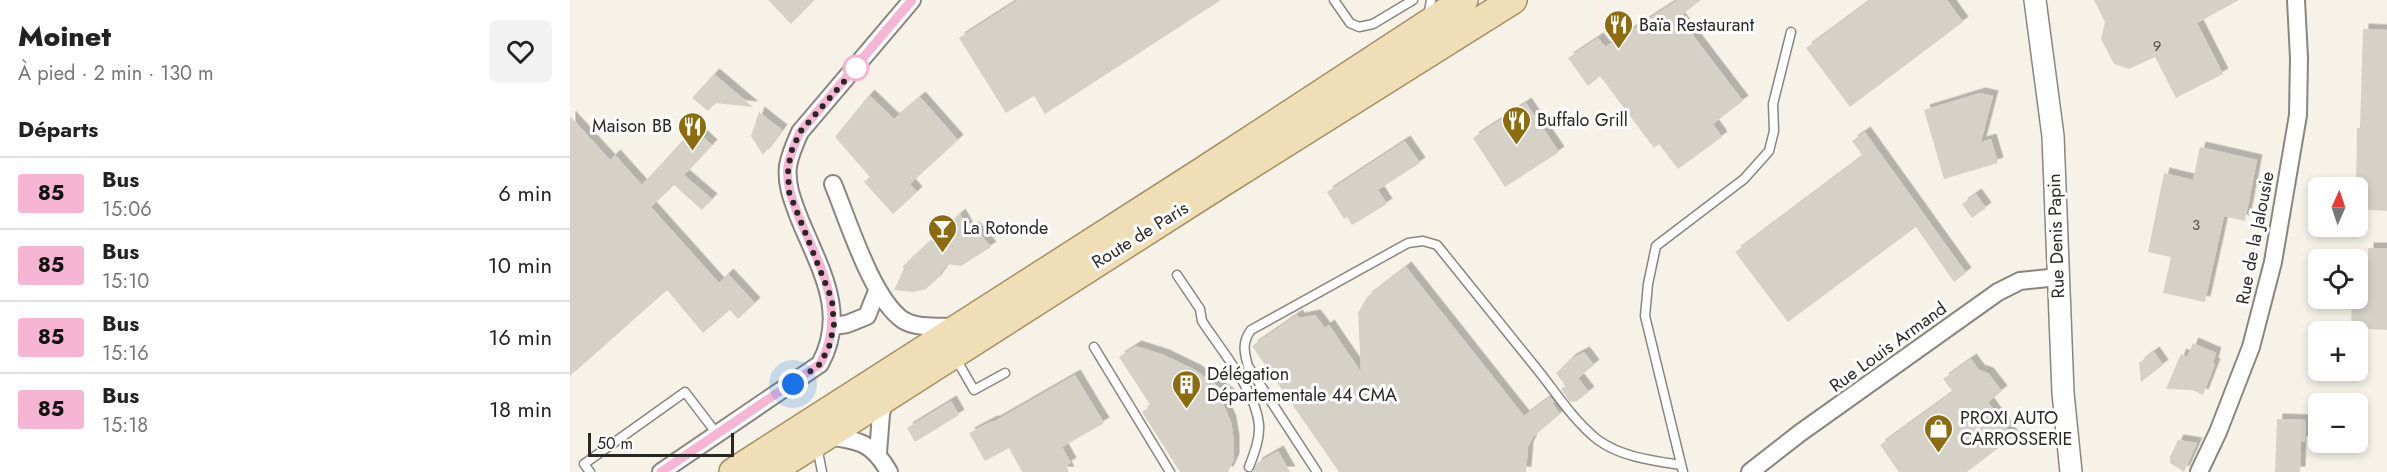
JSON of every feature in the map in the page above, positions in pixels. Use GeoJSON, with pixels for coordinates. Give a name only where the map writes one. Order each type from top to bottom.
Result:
{"type":"FeatureCollection","features":[{"type":"Feature","properties":{"kind":"main road","name":"Route de Paris"},"geometry":{"type":"LineString","coordinates":[[733,472],[958,327],[1429,12],[1464,0]]}},
{"type":"Feature","properties":{"kind":"main road","name":"Route de Paris"},"geometry":{"type":"LineString","coordinates":[[770,472],[1513,0]]}},
{"type":"Feature","properties":{"kind":"street"},"geometry":{"type":"LineString","coordinates":[[661,472],[820,364],[829,347],[834,326],[832,300],[789,192],[788,168],[792,150],[800,132],[912,0]]}},
{"type":"Feature","properties":{"kind":"street","name":"Rue Denis Papin"},"geometry":{"type":"LineString","coordinates":[[2035,0],[2053,136],[2062,393],[2071,472]]}},
{"type":"Feature","properties":{"kind":"street","name":"Rue de la Jalousie"},"geometry":{"type":"LineString","coordinates":[[2199,472],[2218,432],[2251,347],[2273,262],[2298,115],[2299,58],[2296,0]]}},
{"type":"Feature","properties":{"kind":"street"},"geometry":{"type":"LineString","coordinates":[[834,184],[877,291],[889,307],[903,320],[914,324],[958,327]]}},
{"type":"Feature","properties":{"kind":"street","name":"Rue Louis Armand"},"geometry":{"type":"LineString","coordinates":[[1750,472],[1800,433],[1998,292],[2020,281],[2058,277]]}},
{"type":"Feature","properties":{"kind":"street"},"geometry":{"type":"LineString","coordinates":[[834,326],[847,324],[867,316],[877,291]]}},
{"type":"Feature","properties":{"kind":"street"},"geometry":{"type":"LineString","coordinates":[[878,453],[881,414],[885,398]]}},
{"type":"Feature","properties":{"kind":"street"},"geometry":{"type":"LineString","coordinates":[[821,439],[855,440],[878,453],[889,472]]}},
{"type":"Feature","properties":{"kind":"lane"},"geometry":{"type":"LineString","coordinates":[[1334,0],[1350,22],[1359,27],[1373,24],[1413,0]]}},
{"type":"Feature","properties":{"kind":"lane"},"geometry":{"type":"LineString","coordinates":[[1317,472],[1248,366],[1244,353],[1245,338],[1251,330],[1408,243],[1423,241],[1437,245],[1587,430],[1599,441],[1626,453],[1682,468],[1645,316],[1648,284],[1656,246],[1744,179],[1769,151],[1774,130],[1773,104],[1791,32]]}},
{"type":"Feature","properties":{"kind":"lane"},"geometry":{"type":"LineString","coordinates":[[1177,275],[1200,309],[1202,321],[1249,394],[1256,412],[1259,426],[1250,467]]}},
{"type":"Feature","properties":{"kind":"lane"},"geometry":{"type":"LineString","coordinates":[[1094,347],[1170,472]]}},
{"type":"Feature","properties":{"kind":"lane"},"geometry":{"type":"LineString","coordinates":[[953,354],[974,390],[1005,373]]}},
{"type":"Feature","properties":{"kind":"lane"},"geometry":{"type":"LineString","coordinates":[[590,472],[584,464],[685,392],[717,434]]}},
{"type":"Feature","properties":{"kind":"lane"},"geometry":{"type":"LineString","coordinates":[[821,439],[822,472]]}},
{"type":"Feature","properties":{"kind":"building"},"geometry":{"type":"Polygon","coordinates":[[[768,0],[814,0],[791,24],[768,0]]]}},
{"type":"Feature","properties":{"kind":"building"},"geometry":{"type":"Polygon","coordinates":[[[1018,0],[1221,0],[1045,114],[1034,96],[1006,113],[959,38],[1018,0]]]}},
{"type":"Feature","properties":{"kind":"building"},"geometry":{"type":"Polygon","coordinates":[[[1678,0],[1701,0],[1679,17],[1743,101],[1713,124],[1722,137],[1678,169],[1659,144],[1654,148],[1600,76],[1588,86],[1568,58],[1598,38],[1605,47],[1678,0]]]}},
{"type":"Feature","properties":{"kind":"building"},"geometry":{"type":"Polygon","coordinates":[[[1871,0],[1947,0],[1963,22],[1850,107],[1806,48],[1871,0]]]}},
{"type":"Feature","properties":{"kind":"building"},"geometry":{"type":"Polygon","coordinates":[[[2094,0],[2239,0],[2197,23],[2223,74],[2176,98],[2155,57],[2129,69],[2114,64],[2101,39],[2105,22],[2094,0]]]}},
{"type":"Feature","properties":{"kind":"building"},"geometry":{"type":"Polygon","coordinates":[[[2363,29],[2387,30],[2387,211],[2368,210],[2368,177],[2356,177],[2357,128],[2360,128],[2363,29]]]}},
{"type":"Feature","properties":{"kind":"building"},"geometry":{"type":"Polygon","coordinates":[[[714,74],[753,107],[715,103],[708,111],[692,98],[714,74]]]}},
{"type":"Feature","properties":{"kind":"building"},"geometry":{"type":"Polygon","coordinates":[[[1980,93],[1993,96],[1981,142],[1991,139],[1998,163],[1944,179],[1924,110],[1980,93]]]}},
{"type":"Feature","properties":{"kind":"building"},"geometry":{"type":"Polygon","coordinates":[[[869,95],[894,119],[920,97],[958,140],[910,184],[917,192],[893,214],[864,182],[870,177],[835,137],[869,95]]]}},
{"type":"Feature","properties":{"kind":"building","name":"Buffalo Grill"},"geometry":{"type":"Polygon","coordinates":[[[1526,103],[1559,152],[1505,187],[1473,138],[1526,103]]]}},
{"type":"Feature","properties":{"kind":"building"},"geometry":{"type":"Polygon","coordinates":[[[759,112],[782,130],[763,155],[751,136],[759,112]]]}},
{"type":"Feature","properties":{"kind":"building"},"geometry":{"type":"Polygon","coordinates":[[[570,116],[610,160],[615,155],[642,185],[685,138],[689,142],[698,132],[712,145],[684,175],[712,199],[702,210],[674,185],[651,207],[719,283],[728,274],[755,303],[738,319],[730,310],[703,333],[667,290],[570,376],[570,116]]]}},
{"type":"Feature","properties":{"kind":"building"},"geometry":{"type":"Polygon","coordinates":[[[1865,132],[1966,273],[1954,282],[1916,227],[1788,322],[1735,252],[1863,156],[1852,141],[1865,132]]]}},
{"type":"Feature","properties":{"kind":"building"},"geometry":{"type":"Polygon","coordinates":[[[1405,141],[1420,163],[1378,190],[1387,204],[1352,225],[1347,217],[1344,219],[1327,192],[1405,141]]]}},
{"type":"Feature","properties":{"kind":"building"},"geometry":{"type":"Polygon","coordinates":[[[2200,147],[2257,160],[2245,221],[2224,216],[2205,302],[2163,293],[2171,257],[2148,252],[2164,173],[2193,180],[2200,147]]]}},
{"type":"Feature","properties":{"kind":"building"},"geometry":{"type":"Polygon","coordinates":[[[1976,194],[1986,208],[1972,218],[1962,204],[1976,194]]]}},
{"type":"Feature","properties":{"kind":"building"},"geometry":{"type":"Polygon","coordinates":[[[960,214],[969,230],[974,227],[991,247],[961,266],[947,264],[936,280],[926,289],[914,292],[894,290],[904,269],[902,267],[960,214]]]}},
{"type":"Feature","properties":{"kind":"building"},"geometry":{"type":"Polygon","coordinates":[[[2387,248],[2387,330],[2368,329],[2368,321],[2351,321],[2352,309],[2368,309],[2368,249],[2387,248]]]}},
{"type":"Feature","properties":{"kind":"building"},"geometry":{"type":"Polygon","coordinates":[[[1406,267],[1524,416],[1550,397],[1555,403],[1552,403],[1560,414],[1533,437],[1528,447],[1526,472],[1339,472],[1252,346],[1297,315],[1299,318],[1315,315],[1325,328],[1329,325],[1361,372],[1358,313],[1367,297],[1406,267]]]}},
{"type":"Feature","properties":{"kind":"building"},"geometry":{"type":"Polygon","coordinates":[[[2193,343],[2216,353],[2213,363],[2215,364],[2203,395],[2192,390],[2166,389],[2181,354],[2187,357],[2193,343]]]}},
{"type":"Feature","properties":{"kind":"building","name":"Délégation Départementale 44 CMA"},"geometry":{"type":"Polygon","coordinates":[[[1136,346],[1164,355],[1195,370],[1230,395],[1222,401],[1231,422],[1234,441],[1234,459],[1228,472],[1180,472],[1142,412],[1151,406],[1119,357],[1136,346]]]}},
{"type":"Feature","properties":{"kind":"building"},"geometry":{"type":"Polygon","coordinates":[[[1584,352],[1594,365],[1578,378],[1589,392],[1577,401],[1570,402],[1561,389],[1565,386],[1556,373],[1571,359],[1584,352]]]}},
{"type":"Feature","properties":{"kind":"building"},"geometry":{"type":"Polygon","coordinates":[[[2154,352],[2163,365],[2141,382],[2139,363],[2154,352]]]}},
{"type":"Feature","properties":{"kind":"building"},"geometry":{"type":"Polygon","coordinates":[[[1971,359],[1979,370],[1988,373],[2002,391],[1988,402],[2013,437],[1967,472],[1899,472],[1880,445],[1953,392],[1943,379],[1971,359]]]}},
{"type":"Feature","properties":{"kind":"building"},"geometry":{"type":"Polygon","coordinates":[[[1075,375],[1104,423],[1062,447],[1071,463],[1066,466],[1069,472],[1022,472],[1009,448],[985,461],[969,433],[995,421],[1075,375]]]}},
{"type":"Feature","properties":{"kind":"building"},"geometry":{"type":"Polygon","coordinates":[[[951,401],[959,415],[915,442],[907,428],[951,401]]]}},
{"type":"Feature","properties":{"kind":"building"},"geometry":{"type":"Polygon","coordinates":[[[2277,419],[2306,420],[2305,442],[2301,442],[2300,472],[2275,472],[2277,419]]]}},
{"type":"Feature","properties":{"kind":"building"},"geometry":{"type":"Polygon","coordinates":[[[2178,440],[2197,443],[2184,472],[2170,463],[2170,457],[2178,440]]]}},
{"type":"Feature","properties":{"kind":"building"},"geometry":{"type":"Polygon","coordinates":[[[1278,451],[1290,472],[1253,472],[1257,463],[1278,451]]]}},
{"type":"Feature","properties":{"kind":"bus line","name":"85"},"geometry":{"type":"LineString","coordinates":[[661,472],[820,364],[829,347],[834,326],[832,300],[789,192],[788,168],[792,150],[800,132],[912,0]]}},
{"type":"Feature","properties":{"kind":"place","name":"Baïa Restaurant"},"geometry":{"type":"Point","coordinates":[1618,50]}},
{"type":"Feature","properties":{"kind":"place","name":"Buffalo Grill"},"geometry":{"type":"Point","coordinates":[1516,146]}},
{"type":"Feature","properties":{"kind":"place","name":"Maison BB"},"geometry":{"type":"Point","coordinates":[693,152]}},
{"type":"Feature","properties":{"kind":"place","name":"La Rotonde"},"geometry":{"type":"Point","coordinates":[942,254]}},
{"type":"Feature","properties":{"kind":"place","name":"Délégation Départementale 44 CMA"},"geometry":{"type":"Point","coordinates":[1186,410]}},
{"type":"Feature","properties":{"kind":"place","name":"PROXI AUTO CARROSSERIE"},"geometry":{"type":"Point","coordinates":[1939,454]}},
{"type":"Feature","properties":{"kind":"route"},"geometry":{"type":"LineString","coordinates":[[793,384],[820,364],[829,347],[834,326],[832,300],[789,192],[788,168],[792,150],[800,132],[856,68]]}}]}
